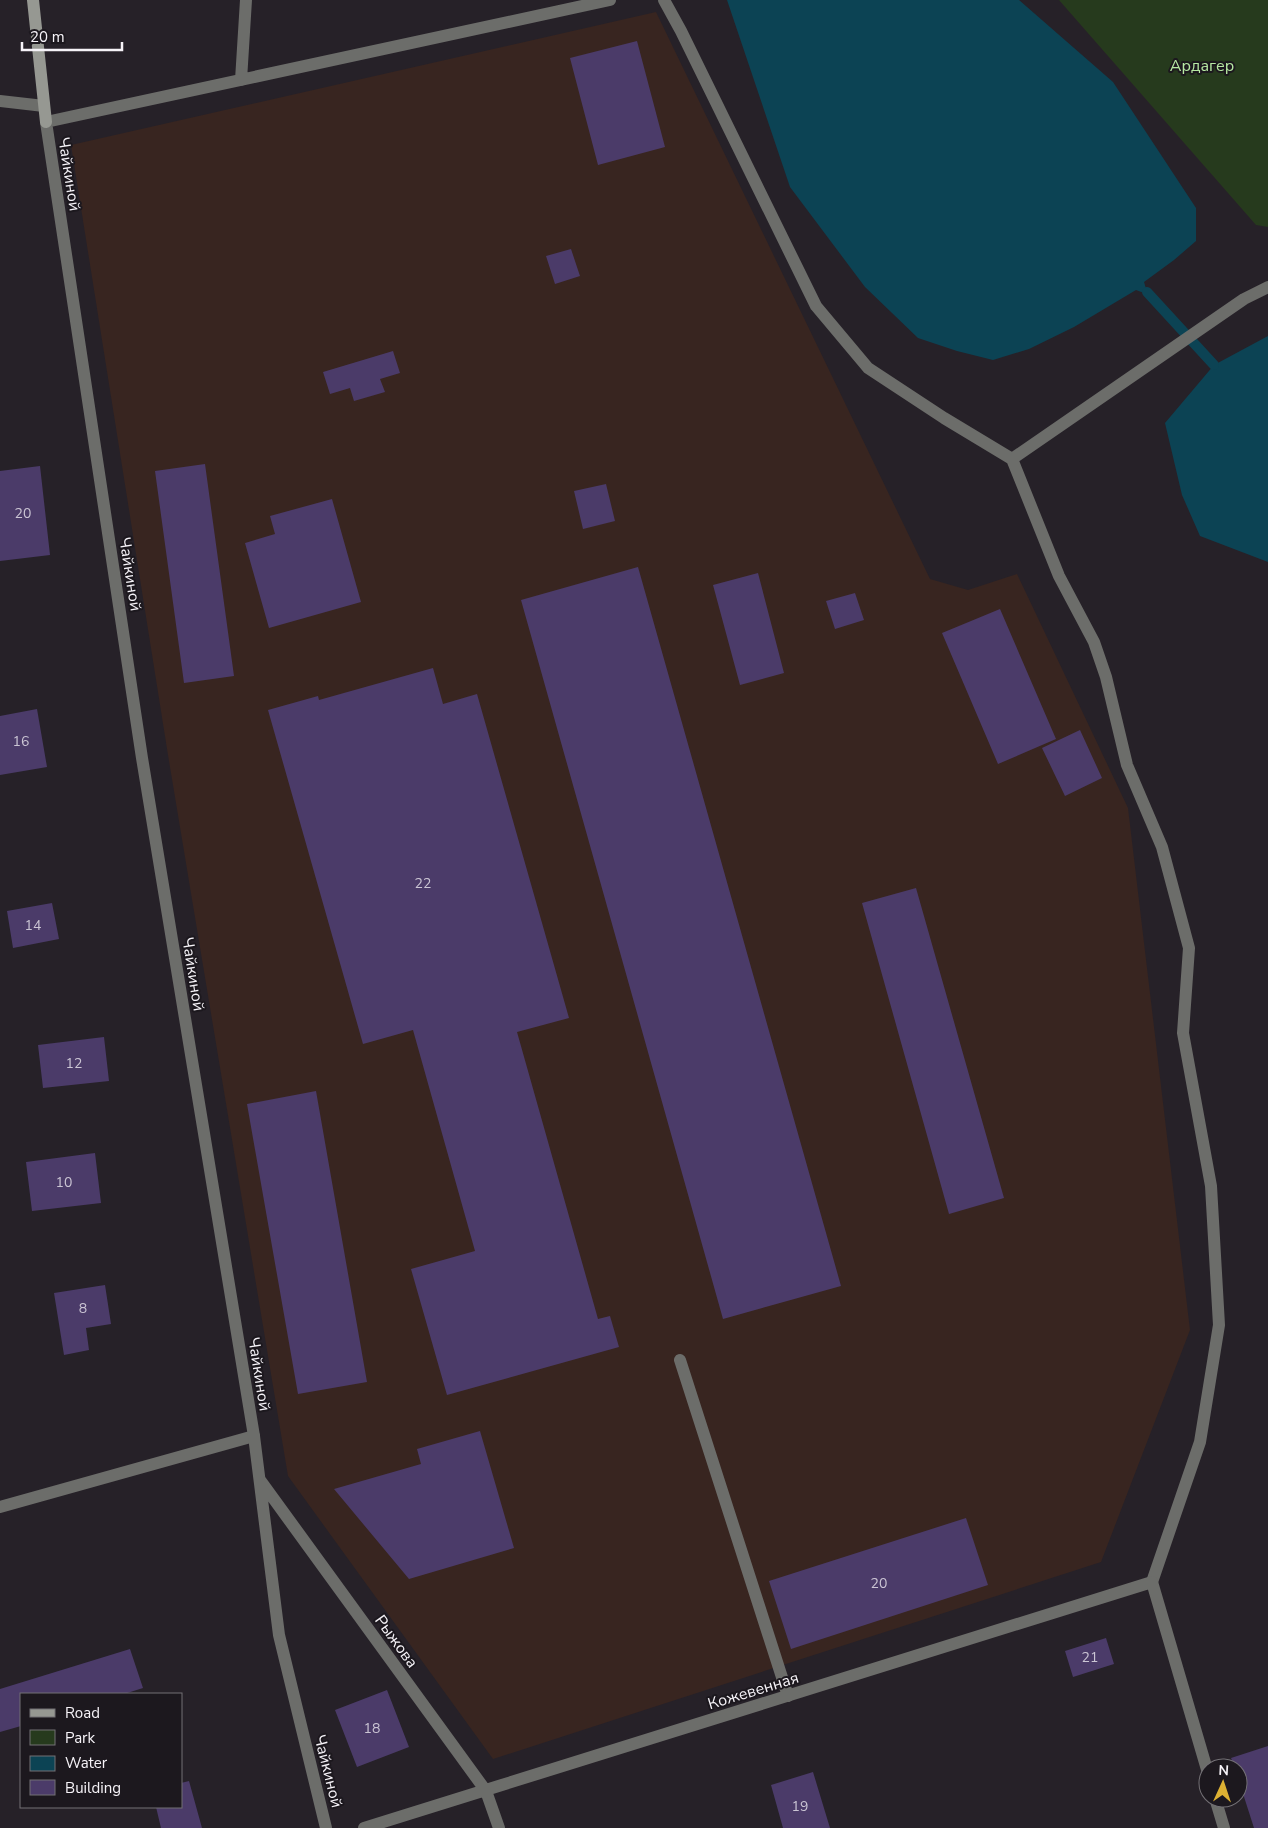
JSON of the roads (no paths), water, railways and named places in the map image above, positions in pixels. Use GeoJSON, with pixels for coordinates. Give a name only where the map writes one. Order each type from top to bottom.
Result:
{"type":"FeatureCollection","features":[{"type":"Feature","properties":{"kind":"street"},"geometry":{"type":"LineString","coordinates":[[34,0],[46,122],[610,0]]}},
{"type":"Feature","properties":{"kind":"street"},"geometry":{"type":"LineString","coordinates":[[241,80],[246,0]]}},
{"type":"Feature","properties":{"kind":"street"},"geometry":{"type":"LineString","coordinates":[[664,0],[816,306],[868,368],[944,418],[1012,458],[1059,576],[1094,642],[1106,677],[1127,765],[1162,847],[1189,948],[1183,1033],[1211,1186],[1219,1325],[1200,1442],[1152,1582],[1204,1758]]}},
{"type":"Feature","properties":{"kind":"street"},"geometry":{"type":"LineString","coordinates":[[0,101],[44,106]]}},
{"type":"Feature","properties":{"kind":"street","name":"Чайкиной"},"geometry":{"type":"LineString","coordinates":[[46,122],[142,758],[254,1436],[279,1635],[326,1828]]}},
{"type":"Feature","properties":{"kind":"street"},"geometry":{"type":"LineString","coordinates":[[1012,458],[1244,299],[1268,288]]}},
{"type":"Feature","properties":{"kind":"street"},"geometry":{"type":"LineString","coordinates":[[680,1360],[788,1696]]}},
{"type":"Feature","properties":{"kind":"street"},"geometry":{"type":"LineString","coordinates":[[0,1507],[254,1436]]}},
{"type":"Feature","properties":{"kind":"street","name":"Рыжова"},"geometry":{"type":"LineString","coordinates":[[259,1478],[486,1791],[499,1828]]}},
{"type":"Feature","properties":{"kind":"street","name":"Кожевенная"},"geometry":{"type":"LineString","coordinates":[[364,1828],[1152,1582]]}},
{"type":"Feature","properties":{"kind":"street"},"geometry":{"type":"LineString","coordinates":[[1219,1808],[1224,1828]]}},
{"type":"Feature","properties":{"kind":"water"},"geometry":{"type":"Polygon","coordinates":[[[727,0],[1019,0],[1113,82],[1196,208],[1196,241],[1144,282],[1147,292],[1144,293],[1136,290],[1074,327],[1029,349],[993,360],[918,338],[865,287],[790,187],[727,0]]]}},
{"type":"Feature","properties":{"kind":"water"},"geometry":{"type":"Polygon","coordinates":[[[1268,336],[1268,562],[1200,536],[1182,495],[1165,423],[1214,365],[1268,336]]]}},
{"type":"Feature","properties":{"kind":"waterway"},"geometry":{"type":"LineString","coordinates":[[1147,292],[1214,365]]}},
{"type":"Feature","properties":{"kind":"park label","name":"Ардагер"},"geometry":{"type":"Point","coordinates":[1202,65]}}]}
